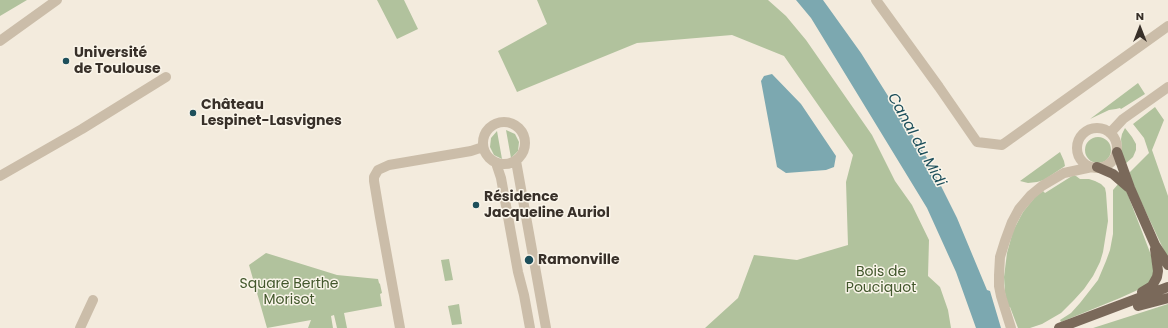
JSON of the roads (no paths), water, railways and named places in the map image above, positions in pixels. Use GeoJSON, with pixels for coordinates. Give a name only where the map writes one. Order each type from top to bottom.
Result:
{"type":"FeatureCollection","features":[{"type":"Feature","properties":{"kind":"main road"},"geometry":{"type":"LineString","coordinates":[[1116,152],[1155,246],[1168,264]]}},
{"type":"Feature","properties":{"kind":"main road"},"geometry":{"type":"LineString","coordinates":[[1095,167],[1113,174],[1130,188]]}},
{"type":"Feature","properties":{"kind":"main road"},"geometry":{"type":"LineString","coordinates":[[1088,317],[1152,286],[1155,282],[1158,271],[1155,246]]}},
{"type":"Feature","properties":{"kind":"main road"},"geometry":{"type":"LineString","coordinates":[[1059,328],[1168,287]]}},
{"type":"Feature","properties":{"kind":"main road"},"geometry":{"type":"LineString","coordinates":[[1078,328],[1168,294]]}},
{"type":"Feature","properties":{"kind":"main road"},"geometry":{"type":"LineString","coordinates":[[1138,306],[1168,298]]}},
{"type":"Feature","properties":{"kind":"street"},"geometry":{"type":"LineString","coordinates":[[0,41],[57,0]]}},
{"type":"Feature","properties":{"kind":"street"},"geometry":{"type":"LineString","coordinates":[[876,0],[977,142],[1002,145],[1168,26]]}},
{"type":"Feature","properties":{"kind":"street"},"geometry":{"type":"LineString","coordinates":[[0,176],[82,129],[166,77]]}},
{"type":"Feature","properties":{"kind":"street"},"geometry":{"type":"LineString","coordinates":[[1110,133],[1123,119],[1168,87]]}},
{"type":"Feature","properties":{"kind":"street"},"geometry":{"type":"LineString","coordinates":[[505,122],[514,125],[521,131],[525,142],[523,153],[516,160],[508,164],[496,163],[489,158],[483,147],[483,141],[488,129],[494,125],[505,122]]}},
{"type":"Feature","properties":{"kind":"street"},"geometry":{"type":"LineString","coordinates":[[1011,328],[1003,305],[999,286],[1000,257],[1012,222],[1019,209],[1031,195],[1064,174],[1075,161],[1078,153],[1079,141],[1086,131],[1092,128],[1105,129],[1114,137],[1116,142],[1116,152],[1114,158],[1109,163],[1104,166],[1064,174]]}},
{"type":"Feature","properties":{"kind":"street"},"geometry":{"type":"LineString","coordinates":[[400,328],[374,177],[378,170],[389,165],[471,151],[483,147]]}},
{"type":"Feature","properties":{"kind":"street"},"geometry":{"type":"LineString","coordinates":[[1078,153],[1086,164],[1095,167]]}},
{"type":"Feature","properties":{"kind":"street"},"geometry":{"type":"LineString","coordinates":[[516,160],[546,328]]}},
{"type":"Feature","properties":{"kind":"street"},"geometry":{"type":"LineString","coordinates":[[496,163],[501,178],[516,267],[524,296],[530,328]]}},
{"type":"Feature","properties":{"kind":"street"},"geometry":{"type":"LineString","coordinates":[[80,328],[93,300]]}},
{"type":"Feature","properties":{"kind":"water"},"geometry":{"type":"Polygon","coordinates":[[[796,0],[823,0],[861,53],[927,158],[957,218],[987,290],[990,291],[1001,328],[976,328],[956,272],[927,208],[811,18],[796,0]]]}},
{"type":"Feature","properties":{"kind":"water"},"geometry":{"type":"Polygon","coordinates":[[[772,74],[801,104],[836,156],[834,167],[826,170],[786,173],[777,167],[761,81],[764,76],[772,74]]]}},
{"type":"Feature","properties":{"kind":"place","name":"Université de Toulouse"},"geometry":{"type":"Point","coordinates":[66,61]}},
{"type":"Feature","properties":{"kind":"place","name":"Château Lespinet-Lasvignes"},"geometry":{"type":"Point","coordinates":[193,113]}},
{"type":"Feature","properties":{"kind":"place","name":"Résidence Jacqueline Auriol"},"geometry":{"type":"Point","coordinates":[476,205]}},
{"type":"Feature","properties":{"kind":"place","name":"Ramonville"},"geometry":{"type":"Point","coordinates":[529,260]}},
{"type":"Feature","properties":{"kind":"water label","name":"Canal du Midi"},"geometry":{"type":"Point","coordinates":[916,140]}},
{"type":"Feature","properties":{"kind":"park label","name":"Bois de Pouciquot"},"geometry":{"type":"Point","coordinates":[881,280]}},
{"type":"Feature","properties":{"kind":"park label","name":"Square Berthe Morisot"},"geometry":{"type":"Point","coordinates":[289,292]}}]}
